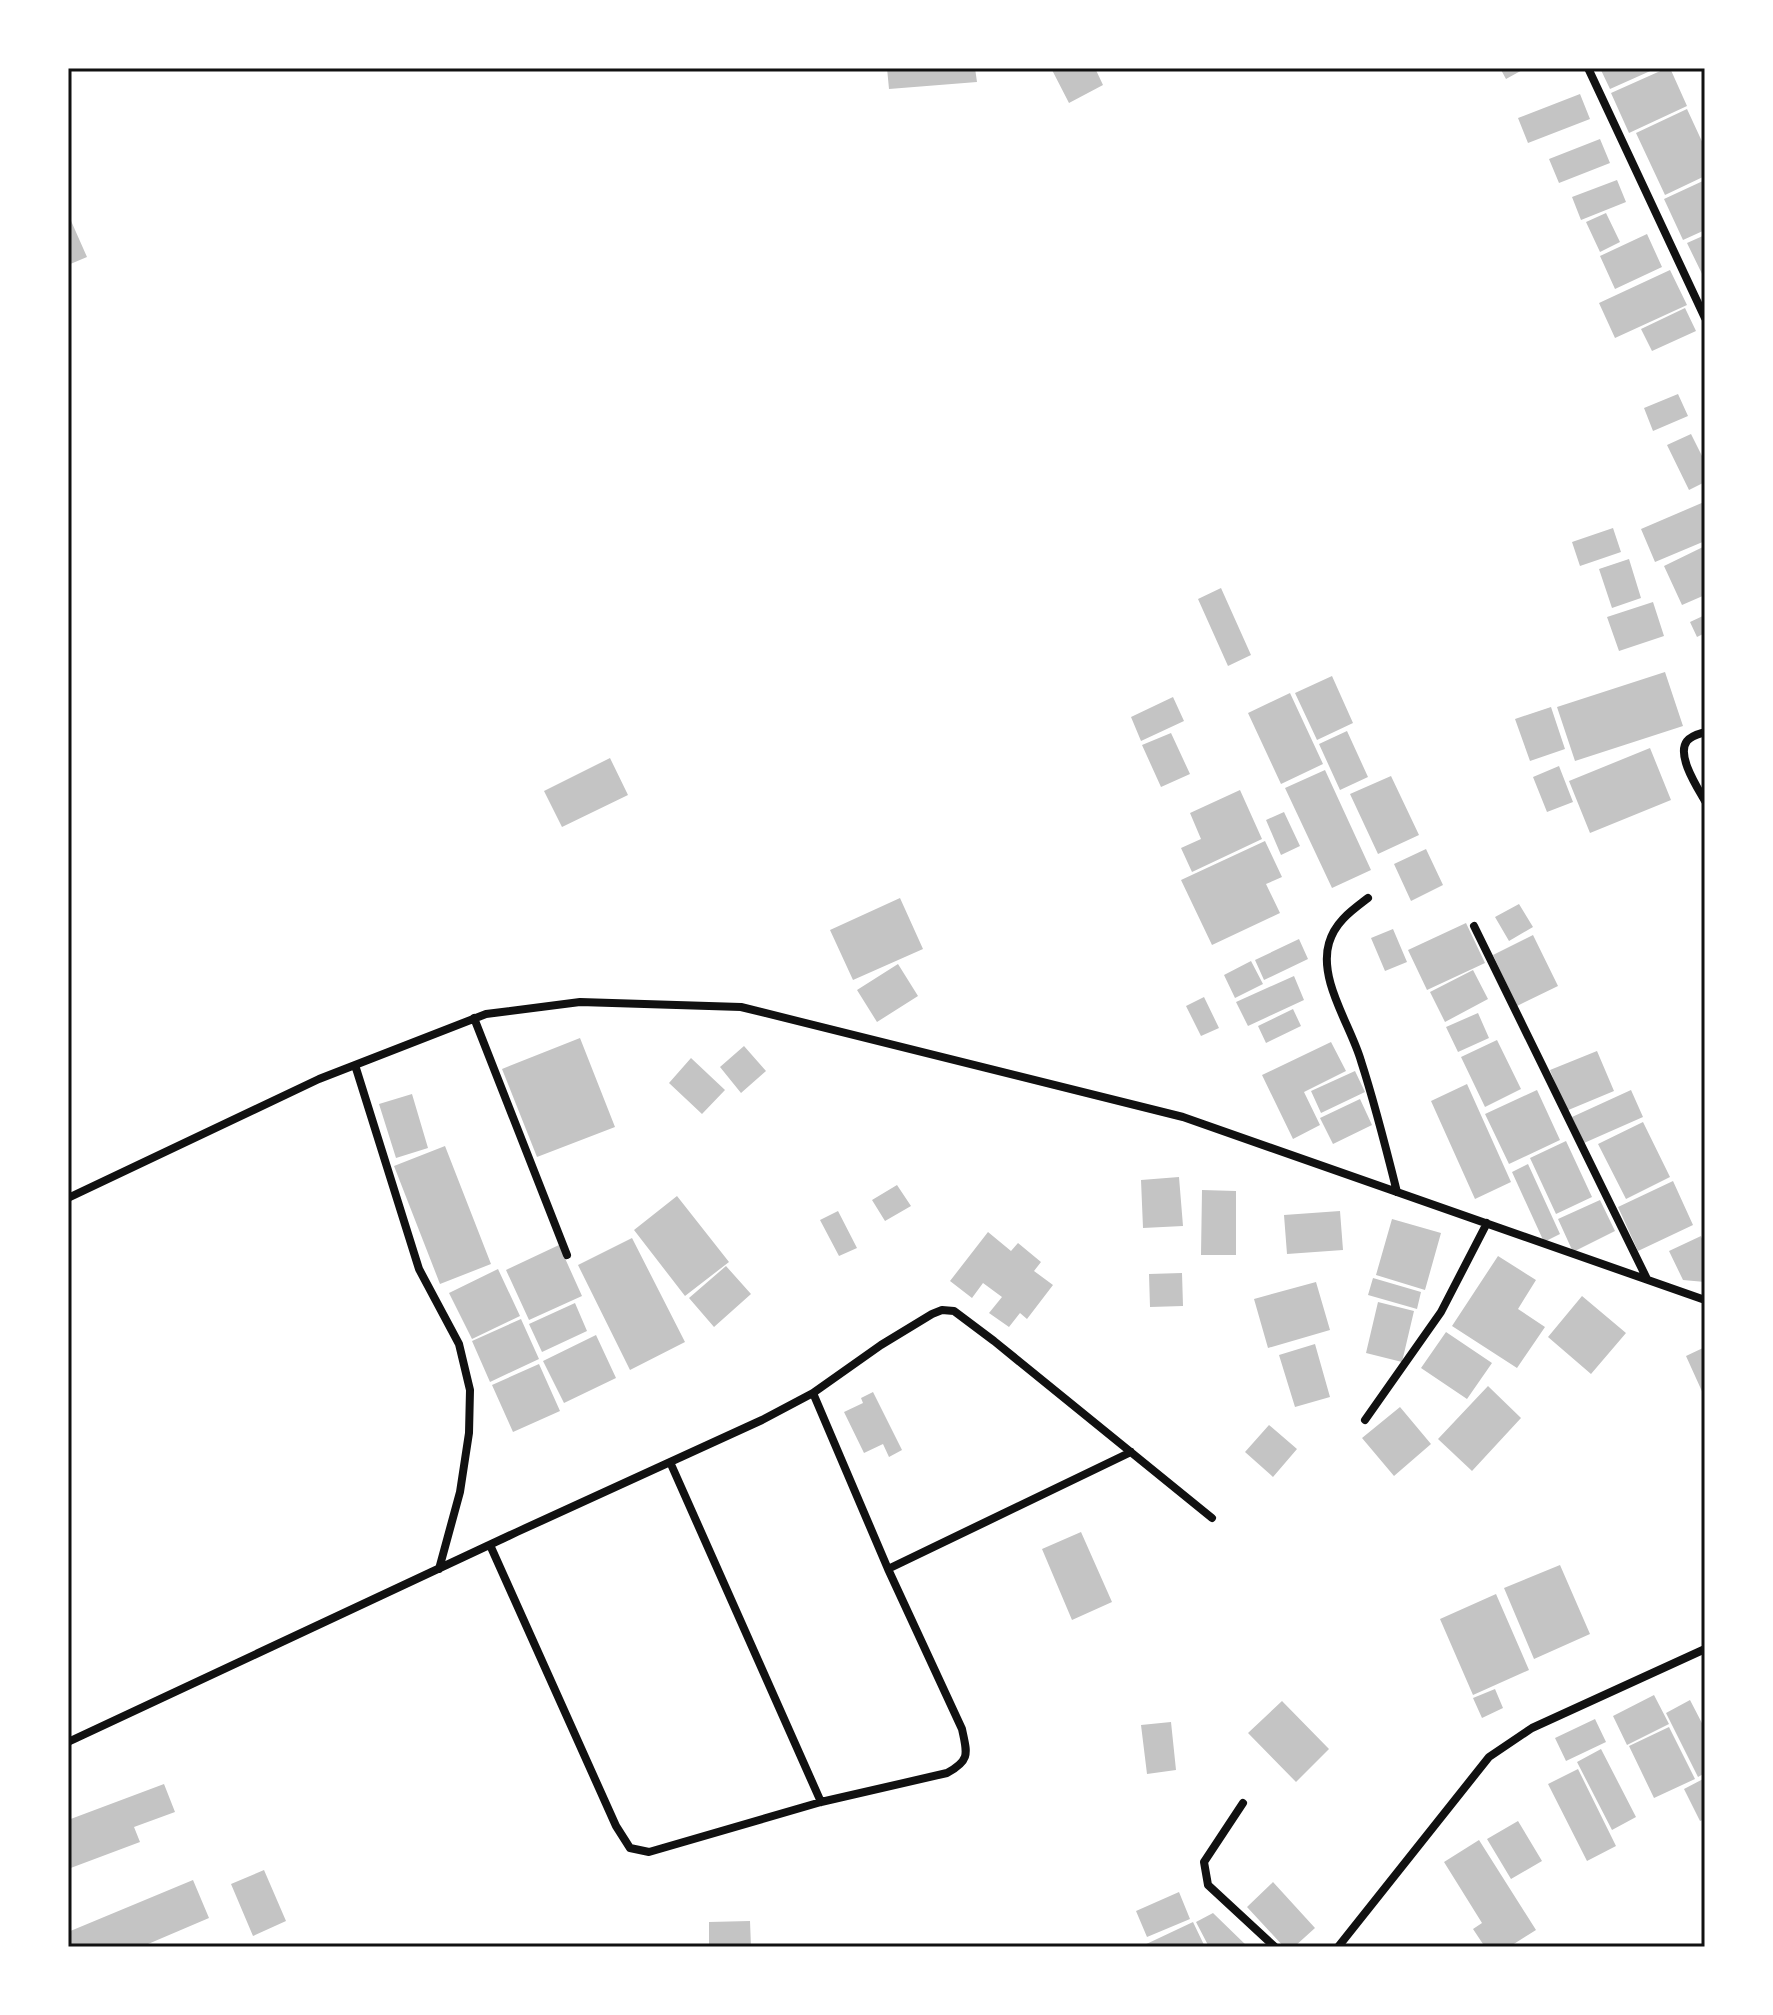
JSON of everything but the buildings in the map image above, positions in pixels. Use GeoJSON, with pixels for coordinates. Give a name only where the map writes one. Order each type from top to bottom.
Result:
{"type":"FeatureCollection","features":[{"type":"Feature","properties":{"kind":"street"},"geometry":{"type":"LineString","coordinates":[[1588,68],[1705,318]]}},
{"type":"Feature","properties":{"kind":"street"},"geometry":{"type":"LineString","coordinates":[[1705,732],[1685,743],[1684,753],[1689,772],[1705,801]]}},
{"type":"Feature","properties":{"kind":"street"},"geometry":{"type":"LineString","coordinates":[[1368,898],[1338,922],[1328,945],[1327,970],[1361,1058],[1397,1192]]}},
{"type":"Feature","properties":{"kind":"street"},"geometry":{"type":"LineString","coordinates":[[1474,926],[1647,1279]]}},
{"type":"Feature","properties":{"kind":"street"},"geometry":{"type":"LineString","coordinates":[[68,1198],[319,1079],[486,1014],[580,1002],[741,1007],[1183,1117],[1705,1300]]}},
{"type":"Feature","properties":{"kind":"street"},"geometry":{"type":"LineString","coordinates":[[474,1018],[567,1255]]}},
{"type":"Feature","properties":{"kind":"street"},"geometry":{"type":"LineString","coordinates":[[355,1065],[419,1269],[459,1344],[470,1390],[469,1433],[460,1492],[439,1569]]}},
{"type":"Feature","properties":{"kind":"street"},"geometry":{"type":"LineString","coordinates":[[1365,1420],[1441,1312],[1487,1223]]}},
{"type":"Feature","properties":{"kind":"street"},"geometry":{"type":"LineString","coordinates":[[68,1742],[762,1420],[813,1393],[881,1345],[942,1310],[954,1311],[994,1341],[1212,1518]]}},
{"type":"Feature","properties":{"kind":"street"},"geometry":{"type":"LineString","coordinates":[[490,1545],[616,1826],[630,1848],[649,1852],[660,1850],[821,1802],[947,1773],[966,1758],[962,1729],[888,1569],[813,1393]]}},
{"type":"Feature","properties":{"kind":"street"},"geometry":{"type":"LineString","coordinates":[[888,1569],[1131,1452]]}},
{"type":"Feature","properties":{"kind":"street"},"geometry":{"type":"LineString","coordinates":[[670,1462],[821,1802]]}},
{"type":"Feature","properties":{"kind":"street"},"geometry":{"type":"LineString","coordinates":[[1338,1947],[1489,1757],[1532,1728],[1705,1649]]}},
{"type":"Feature","properties":{"kind":"street"},"geometry":{"type":"LineString","coordinates":[[1243,1803],[1204,1862],[1205,1874],[1208,1885],[1275,1947]]}}]}
